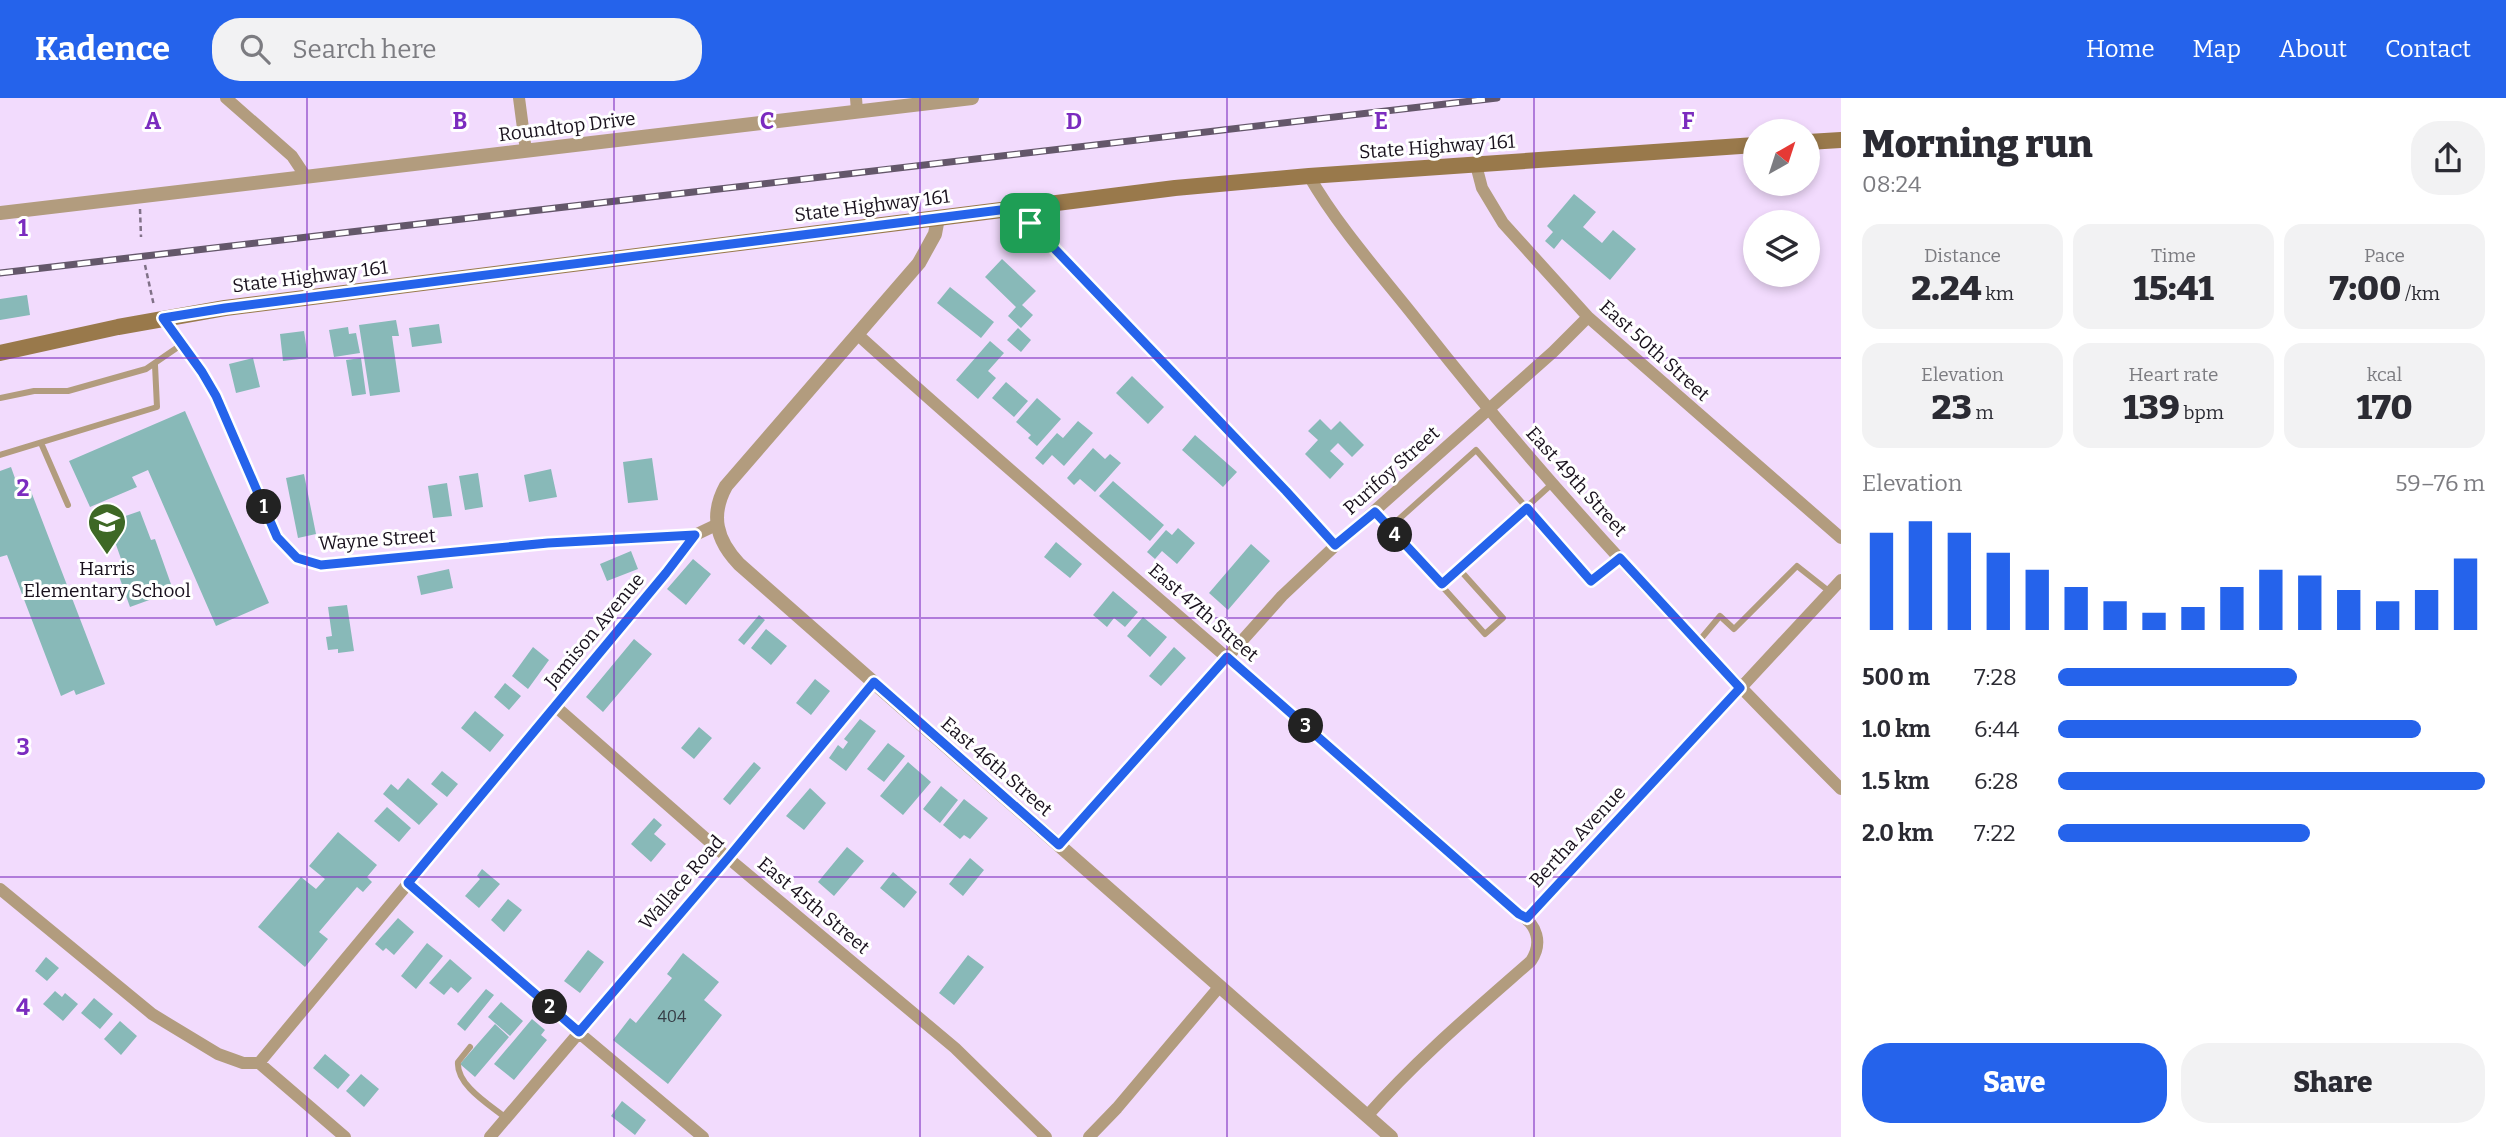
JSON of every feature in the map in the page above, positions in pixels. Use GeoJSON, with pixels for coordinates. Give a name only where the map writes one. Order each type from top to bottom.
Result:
{"type":"FeatureCollection","features":[{"type":"Feature","properties":{"kind":"main road"},"geometry":{"type":"LineString","coordinates":[[1820,141],[1841,140]]}},
{"type":"Feature","properties":{"kind":"main road","name":"State Highway 161"},"geometry":{"type":"LineString","coordinates":[[0,352],[159,319],[239,306],[1175,188],[1743,146]]}},
{"type":"Feature","properties":{"kind":"street"},"geometry":{"type":"LineString","coordinates":[[226,98],[292,156],[306,177]]}},
{"type":"Feature","properties":{"kind":"street"},"geometry":{"type":"LineString","coordinates":[[519,98],[526,151]]}},
{"type":"Feature","properties":{"kind":"street","name":"Roundtop Drive"},"geometry":{"type":"LineString","coordinates":[[0,213],[526,151],[857,105],[972,98]]}},
{"type":"Feature","properties":{"kind":"street","name":"East 50th Street"},"geometry":{"type":"LineString","coordinates":[[1476,165],[1482,188],[1503,223],[1588,317],[1841,538]]}},
{"type":"Feature","properties":{"kind":"street","name":"East 49th Street"},"geometry":{"type":"LineString","coordinates":[[1309,176],[1338,221],[1488,409],[1740,688],[1841,789]]}},
{"type":"Feature","properties":{"kind":"street"},"geometry":{"type":"LineString","coordinates":[[1024,207],[1030,223],[1335,545]]}},
{"type":"Feature","properties":{"kind":"street"},"geometry":{"type":"LineString","coordinates":[[716,525],[716,511],[726,486],[919,263],[935,234],[937,218]]}},
{"type":"Feature","properties":{"kind":"street","name":"Purifoy Street"},"geometry":{"type":"LineString","coordinates":[[1059,845],[1282,596],[1335,545],[1553,352],[1588,317]]}},
{"type":"Feature","properties":{"kind":"street","name":"Wayne Street"},"geometry":{"type":"LineString","coordinates":[[159,319],[202,372],[216,396],[277,537],[297,558],[321,565],[548,543],[695,535]]}},
{"type":"Feature","properties":{"kind":"street","name":"East 47th Street"},"geometry":{"type":"LineString","coordinates":[[858,334],[1051,507],[1227,657],[1519,914],[1527,918]]}},
{"type":"Feature","properties":{"kind":"street","name":"Jamison Avenue"},"geometry":{"type":"LineString","coordinates":[[259,1063],[695,535],[716,525]]}},
{"type":"Feature","properties":{"kind":"street","name":"East 46th Street"},"geometry":{"type":"LineString","coordinates":[[716,525],[720,540],[734,558],[1391,1137]]}},
{"type":"Feature","properties":{"kind":"street","name":"Bertha Avenue"},"geometry":{"type":"LineString","coordinates":[[1527,918],[1841,580]]}},
{"type":"Feature","properties":{"kind":"street","name":"Wallace Road"},"geometry":{"type":"LineString","coordinates":[[490,1137],[874,682]]}},
{"type":"Feature","properties":{"kind":"street","name":"East 45th Street"},"geometry":{"type":"LineString","coordinates":[[555,706],[728,858],[955,1048],[1046,1137]]}},
{"type":"Feature","properties":{"kind":"street"},"geometry":{"type":"LineString","coordinates":[[408,883],[703,1137]]}},
{"type":"Feature","properties":{"kind":"street"},"geometry":{"type":"LineString","coordinates":[[0,890],[152,1014],[218,1054],[243,1063],[259,1063],[345,1137]]}},
{"type":"Feature","properties":{"kind":"street"},"geometry":{"type":"LineString","coordinates":[[1367,1116],[1397,1081],[1434,1046],[1531,961],[1537,953],[1539,942],[1527,918]]}},
{"type":"Feature","properties":{"kind":"street"},"geometry":{"type":"LineString","coordinates":[[1089,1137],[1117,1108],[1220,986]]}},
{"type":"Feature","properties":{"kind":"lane"},"geometry":{"type":"LineString","coordinates":[[0,398],[34,391],[68,391],[155,365],[181,345]]}},
{"type":"Feature","properties":{"kind":"lane"},"geometry":{"type":"LineString","coordinates":[[0,455],[157,407],[155,365]]}},
{"type":"Feature","properties":{"kind":"lane"},"geometry":{"type":"LineString","coordinates":[[41,443],[68,505]]}},
{"type":"Feature","properties":{"kind":"lane"},"geometry":{"type":"LineString","coordinates":[[1389,528],[1476,450],[1591,581],[1620,558]]}},
{"type":"Feature","properties":{"kind":"lane"},"geometry":{"type":"LineString","coordinates":[[1442,584],[1553,483]]}},
{"type":"Feature","properties":{"kind":"lane"},"geometry":{"type":"LineString","coordinates":[[1375,512],[1485,634],[1503,618],[1459,569]]}},
{"type":"Feature","properties":{"kind":"lane"},"geometry":{"type":"LineString","coordinates":[[1699,641],[1720,615],[1734,629],[1797,566],[1830,592]]}},
{"type":"Feature","properties":{"kind":"lane"},"geometry":{"type":"LineString","coordinates":[[470,1047],[458,1062],[460,1074],[467,1084],[506,1118]]}},
{"type":"Feature","properties":{"kind":"path"},"geometry":{"type":"LineString","coordinates":[[141,237],[139,211],[145,196]]}},
{"type":"Feature","properties":{"kind":"path"},"geometry":{"type":"LineString","coordinates":[[145,265],[159,319]]}},
{"type":"Feature","properties":{"kind":"building"},"geometry":{"type":"Polygon","coordinates":[[[1574,194],[1596,212],[1583,227],[1602,243],[1613,230],[1636,249],[1610,280],[1562,239],[1554,249],[1545,241],[1553,232],[1547,226],[1574,194]]]}},
{"type":"Feature","properties":{"kind":"building"},"geometry":{"type":"Polygon","coordinates":[[[1002,259],[1036,291],[1022,305],[1033,315],[1021,328],[1008,316],[1016,307],[985,277],[1002,259]]]}},
{"type":"Feature","properties":{"kind":"building"},"geometry":{"type":"Polygon","coordinates":[[[950,287],[994,322],[981,338],[937,303],[950,287]]]}},
{"type":"Feature","properties":{"kind":"building"},"geometry":{"type":"Polygon","coordinates":[[[27,295],[30,315],[0,320],[0,299],[27,295]]]}},
{"type":"Feature","properties":{"kind":"building"},"geometry":{"type":"Polygon","coordinates":[[[396,320],[399,336],[392,336],[400,392],[370,396],[359,325],[396,320]]]}},
{"type":"Feature","properties":{"kind":"building"},"geometry":{"type":"Polygon","coordinates":[[[439,324],[442,343],[412,347],[409,328],[439,324]]]}},
{"type":"Feature","properties":{"kind":"building"},"geometry":{"type":"Polygon","coordinates":[[[348,327],[349,334],[356,333],[360,353],[334,357],[329,330],[348,327]]]}},
{"type":"Feature","properties":{"kind":"building"},"geometry":{"type":"Polygon","coordinates":[[[1018,328],[1031,340],[1021,352],[1007,340],[1018,328]]]}},
{"type":"Feature","properties":{"kind":"building"},"geometry":{"type":"Polygon","coordinates":[[[304,331],[308,358],[283,361],[280,334],[304,331]]]}},
{"type":"Feature","properties":{"kind":"building"},"geometry":{"type":"Polygon","coordinates":[[[990,341],[1004,353],[988,371],[996,378],[978,399],[956,380],[990,341]]]}},
{"type":"Feature","properties":{"kind":"building"},"geometry":{"type":"Polygon","coordinates":[[[253,358],[260,387],[236,393],[229,364],[253,358]]]}},
{"type":"Feature","properties":{"kind":"building"},"geometry":{"type":"Polygon","coordinates":[[[361,358],[366,394],[352,396],[346,360],[361,358]]]}},
{"type":"Feature","properties":{"kind":"building"},"geometry":{"type":"Polygon","coordinates":[[[1132,376],[1164,407],[1148,424],[1116,393],[1132,376]]]}},
{"type":"Feature","properties":{"kind":"building"},"geometry":{"type":"Polygon","coordinates":[[[1006,382],[1028,401],[1014,417],[992,398],[1006,382]]]}},
{"type":"Feature","properties":{"kind":"building"},"geometry":{"type":"Polygon","coordinates":[[[1037,398],[1061,419],[1037,446],[1028,438],[1031,435],[1016,422],[1037,398]]]}},
{"type":"Feature","properties":{"kind":"building"},"geometry":{"type":"Polygon","coordinates":[[[185,411],[269,603],[216,626],[148,470],[132,477],[137,487],[90,507],[69,461],[185,411]]]}},
{"type":"Feature","properties":{"kind":"building"},"geometry":{"type":"Polygon","coordinates":[[[1320,419],[1331,430],[1340,421],[1364,445],[1352,457],[1338,443],[1330,451],[1344,464],[1330,479],[1305,454],[1318,440],[1308,431],[1320,419]]]}},
{"type":"Feature","properties":{"kind":"building"},"geometry":{"type":"Polygon","coordinates":[[[1078,421],[1093,433],[1064,466],[1052,455],[1043,465],[1035,458],[1057,433],[1063,438],[1078,421]]]}},
{"type":"Feature","properties":{"kind":"building"},"geometry":{"type":"Polygon","coordinates":[[[1195,435],[1237,472],[1223,487],[1182,450],[1195,435]]]}},
{"type":"Feature","properties":{"kind":"building"},"geometry":{"type":"Polygon","coordinates":[[[1093,448],[1105,459],[1110,454],[1121,463],[1095,492],[1080,479],[1074,485],[1067,478],[1093,448]]]}},
{"type":"Feature","properties":{"kind":"building"},"geometry":{"type":"Polygon","coordinates":[[[652,458],[658,500],[628,503],[623,462],[652,458]]]}},
{"type":"Feature","properties":{"kind":"building"},"geometry":{"type":"Polygon","coordinates":[[[11,467],[17,484],[27,481],[105,684],[76,695],[74,690],[61,696],[7,555],[0,557],[0,471],[11,467]]]}},
{"type":"Feature","properties":{"kind":"building"},"geometry":{"type":"Polygon","coordinates":[[[551,469],[557,497],[529,502],[524,475],[551,469]]]}},
{"type":"Feature","properties":{"kind":"building"},"geometry":{"type":"Polygon","coordinates":[[[478,473],[483,507],[465,510],[459,476],[478,473]]]}},
{"type":"Feature","properties":{"kind":"building"},"geometry":{"type":"Polygon","coordinates":[[[304,474],[316,534],[298,538],[286,478],[304,474]]]}},
{"type":"Feature","properties":{"kind":"building"},"geometry":{"type":"Polygon","coordinates":[[[1113,481],[1164,525],[1150,541],[1099,496],[1113,481]]]}},
{"type":"Feature","properties":{"kind":"building"},"geometry":{"type":"Polygon","coordinates":[[[447,483],[452,516],[433,518],[428,486],[447,483]]]}},
{"type":"Feature","properties":{"kind":"building"},"geometry":{"type":"Polygon","coordinates":[[[140,511],[151,540],[155,539],[172,587],[162,590],[163,595],[130,607],[119,576],[126,573],[108,522],[140,511]]]}},
{"type":"Feature","properties":{"kind":"building"},"geometry":{"type":"Polygon","coordinates":[[[1178,528],[1195,543],[1177,564],[1162,551],[1155,559],[1147,552],[1166,530],[1172,535],[1178,528]]]}},
{"type":"Feature","properties":{"kind":"building"},"geometry":{"type":"Polygon","coordinates":[[[1056,542],[1082,564],[1070,578],[1044,557],[1056,542]]]}},
{"type":"Feature","properties":{"kind":"building"},"geometry":{"type":"Polygon","coordinates":[[[1251,544],[1270,561],[1228,610],[1209,593],[1251,544]]]}},
{"type":"Feature","properties":{"kind":"building"},"geometry":{"type":"Polygon","coordinates":[[[631,551],[638,569],[607,581],[600,564],[631,551]]]}},
{"type":"Feature","properties":{"kind":"building"},"geometry":{"type":"Polygon","coordinates":[[[693,559],[711,574],[686,605],[667,589],[693,559]]]}},
{"type":"Feature","properties":{"kind":"building"},"geometry":{"type":"Polygon","coordinates":[[[449,569],[453,588],[421,595],[417,576],[449,569]]]}},
{"type":"Feature","properties":{"kind":"building"},"geometry":{"type":"Polygon","coordinates":[[[1113,591],[1138,612],[1125,627],[1114,618],[1107,627],[1093,615],[1113,591]]]}},
{"type":"Feature","properties":{"kind":"building"},"geometry":{"type":"Polygon","coordinates":[[[347,605],[354,651],[338,653],[338,649],[328,650],[326,637],[332,636],[328,607],[347,605]]]}},
{"type":"Feature","properties":{"kind":"building"},"geometry":{"type":"Polygon","coordinates":[[[759,615],[765,620],[744,645],[738,640],[759,615]]]}},
{"type":"Feature","properties":{"kind":"building"},"geometry":{"type":"Polygon","coordinates":[[[1143,617],[1167,637],[1150,657],[1127,636],[1143,617]]]}},
{"type":"Feature","properties":{"kind":"building"},"geometry":{"type":"Polygon","coordinates":[[[766,629],[787,646],[771,665],[751,648],[766,629]]]}},
{"type":"Feature","properties":{"kind":"building"},"geometry":{"type":"Polygon","coordinates":[[[634,639],[652,654],[603,712],[586,697],[634,639]]]}},
{"type":"Feature","properties":{"kind":"building"},"geometry":{"type":"Polygon","coordinates":[[[533,647],[549,660],[528,689],[512,676],[533,647]]]}},
{"type":"Feature","properties":{"kind":"building"},"geometry":{"type":"Polygon","coordinates":[[[1174,647],[1186,658],[1161,686],[1149,676],[1174,647]]]}},
{"type":"Feature","properties":{"kind":"building"},"geometry":{"type":"Polygon","coordinates":[[[815,679],[830,691],[811,715],[796,703],[815,679]]]}},
{"type":"Feature","properties":{"kind":"building"},"geometry":{"type":"Polygon","coordinates":[[[505,683],[521,696],[509,710],[494,697],[505,683]]]}},
{"type":"Feature","properties":{"kind":"building"},"geometry":{"type":"Polygon","coordinates":[[[475,711],[504,735],[490,752],[461,728],[475,711]]]}},
{"type":"Feature","properties":{"kind":"building"},"geometry":{"type":"Polygon","coordinates":[[[860,719],[876,731],[846,771],[829,758],[838,745],[843,749],[848,742],[844,739],[860,719]]]}},
{"type":"Feature","properties":{"kind":"building"},"geometry":{"type":"Polygon","coordinates":[[[699,727],[712,738],[694,759],[681,748],[699,727]]]}},
{"type":"Feature","properties":{"kind":"building"},"geometry":{"type":"Polygon","coordinates":[[[888,743],[905,756],[884,782],[867,769],[888,743]]]}},
{"type":"Feature","properties":{"kind":"building"},"geometry":{"type":"Polygon","coordinates":[[[754,762],[761,768],[730,805],[723,799],[754,762]]]}},
{"type":"Feature","properties":{"kind":"building"},"geometry":{"type":"Polygon","coordinates":[[[908,762],[931,782],[903,815],[880,796],[908,762]]]}},
{"type":"Feature","properties":{"kind":"building"},"geometry":{"type":"Polygon","coordinates":[[[442,771],[458,784],[447,797],[431,784],[442,771]]]}},
{"type":"Feature","properties":{"kind":"building"},"geometry":{"type":"Polygon","coordinates":[[[408,778],[438,804],[419,825],[383,794],[391,784],[398,790],[408,778]]]}},
{"type":"Feature","properties":{"kind":"building"},"geometry":{"type":"Polygon","coordinates":[[[941,786],[958,800],[940,823],[923,809],[941,786]]]}},
{"type":"Feature","properties":{"kind":"building"},"geometry":{"type":"Polygon","coordinates":[[[810,788],[826,803],[804,830],[786,816],[810,788]]]}},
{"type":"Feature","properties":{"kind":"building"},"geometry":{"type":"Polygon","coordinates":[[[964,799],[988,818],[970,839],[964,835],[960,839],[943,825],[964,799]]]}},
{"type":"Feature","properties":{"kind":"building"},"geometry":{"type":"Polygon","coordinates":[[[387,807],[411,828],[399,842],[374,821],[387,807]]]}},
{"type":"Feature","properties":{"kind":"building"},"geometry":{"type":"Polygon","coordinates":[[[654,818],[662,825],[654,834],[666,844],[651,862],[631,844],[654,818]]]}},
{"type":"Feature","properties":{"kind":"building"},"geometry":{"type":"Polygon","coordinates":[[[338,832],[377,865],[367,877],[372,882],[363,892],[357,887],[319,932],[328,939],[305,967],[258,927],[301,877],[316,889],[325,879],[309,866],[338,832]]]}},
{"type":"Feature","properties":{"kind":"building"},"geometry":{"type":"Polygon","coordinates":[[[847,847],[864,861],[834,896],[818,882],[847,847]]]}},
{"type":"Feature","properties":{"kind":"building"},"geometry":{"type":"Polygon","coordinates":[[[970,858],[984,870],[963,896],[949,884],[970,858]]]}},
{"type":"Feature","properties":{"kind":"building"},"geometry":{"type":"Polygon","coordinates":[[[482,869],[500,884],[479,908],[465,896],[480,879],[477,876],[482,869]]]}},
{"type":"Feature","properties":{"kind":"building"},"geometry":{"type":"Polygon","coordinates":[[[893,872],[917,892],[904,908],[880,888],[893,872]]]}},
{"type":"Feature","properties":{"kind":"building"},"geometry":{"type":"Polygon","coordinates":[[[508,899],[522,910],[504,932],[491,920],[508,899]]]}},
{"type":"Feature","properties":{"kind":"building"},"geometry":{"type":"Polygon","coordinates":[[[398,918],[414,932],[394,955],[375,944],[398,918]]]}},
{"type":"Feature","properties":{"kind":"building"},"geometry":{"type":"Polygon","coordinates":[[[427,943],[443,956],[416,989],[401,976],[427,943]]]}},
{"type":"Feature","properties":{"kind":"building"},"geometry":{"type":"Polygon","coordinates":[[[588,950],[604,962],[580,993],[564,981],[588,950]]]}},
{"type":"Feature","properties":{"kind":"building"},"geometry":{"type":"Polygon","coordinates":[[[683,953],[719,982],[704,1000],[722,1015],[668,1084],[613,1040],[630,1018],[636,1023],[672,978],[667,974],[683,953]]]}},
{"type":"Feature","properties":{"kind":"building"},"geometry":{"type":"Polygon","coordinates":[[[968,955],[984,967],[954,1005],[939,993],[968,955]]]}},
{"type":"Feature","properties":{"kind":"building"},"geometry":{"type":"Polygon","coordinates":[[[46,957],[59,968],[47,981],[35,971],[46,957]]]}},
{"type":"Feature","properties":{"kind":"building"},"geometry":{"type":"Polygon","coordinates":[[[450,959],[472,978],[458,993],[451,987],[444,995],[429,983],[450,959]]]}},
{"type":"Feature","properties":{"kind":"building"},"geometry":{"type":"Polygon","coordinates":[[[486,989],[494,995],[465,1031],[457,1024],[486,989]]]}},
{"type":"Feature","properties":{"kind":"building"},"geometry":{"type":"Polygon","coordinates":[[[55,991],[62,997],[65,993],[78,1004],[63,1021],[43,1004],[55,991]]]}},
{"type":"Feature","properties":{"kind":"building"},"geometry":{"type":"Polygon","coordinates":[[[94,998],[113,1014],[100,1029],[81,1013],[94,998]]]}},
{"type":"Feature","properties":{"kind":"building"},"geometry":{"type":"Polygon","coordinates":[[[501,1002],[523,1021],[510,1036],[488,1017],[501,1002]]]}},
{"type":"Feature","properties":{"kind":"building"},"geometry":{"type":"Polygon","coordinates":[[[532,1019],[545,1030],[541,1035],[547,1040],[514,1080],[494,1064],[532,1019]]]}},
{"type":"Feature","properties":{"kind":"building"},"geometry":{"type":"Polygon","coordinates":[[[120,1021],[137,1036],[121,1055],[104,1039],[120,1021]]]}},
{"type":"Feature","properties":{"kind":"building"},"geometry":{"type":"Polygon","coordinates":[[[495,1024],[509,1037],[475,1077],[460,1064],[495,1024]]]}},
{"type":"Feature","properties":{"kind":"building"},"geometry":{"type":"Polygon","coordinates":[[[325,1054],[350,1075],[338,1089],[313,1068],[325,1054]]]}},
{"type":"Feature","properties":{"kind":"building"},"geometry":{"type":"Polygon","coordinates":[[[361,1074],[379,1089],[364,1107],[346,1091],[361,1074]]]}},
{"type":"Feature","properties":{"kind":"building"},"geometry":{"type":"Polygon","coordinates":[[[622,1101],[646,1120],[635,1135],[611,1116],[622,1101]]]}},
{"type":"Feature","properties":{"kind":"railway"},"geometry":{"type":"LineString","coordinates":[[0,273],[1497,98]]}},
{"type":"Feature","properties":{"kind":"place","name":"Harris Elementary School"},"geometry":{"type":"Point","coordinates":[107,556]}},
{"type":"Feature","properties":{"kind":"route"},"geometry":{"type":"LineString","coordinates":[[1024,207],[1030,223],[1335,545],[1375,512],[1442,584],[1527,508],[1591,581],[1620,558],[1740,688],[1527,918],[1519,914],[1227,657],[1059,845],[874,682],[579,1032],[408,883],[695,535],[548,543],[321,565],[297,558],[277,537],[216,396],[163,318],[1024,207]]}}]}
